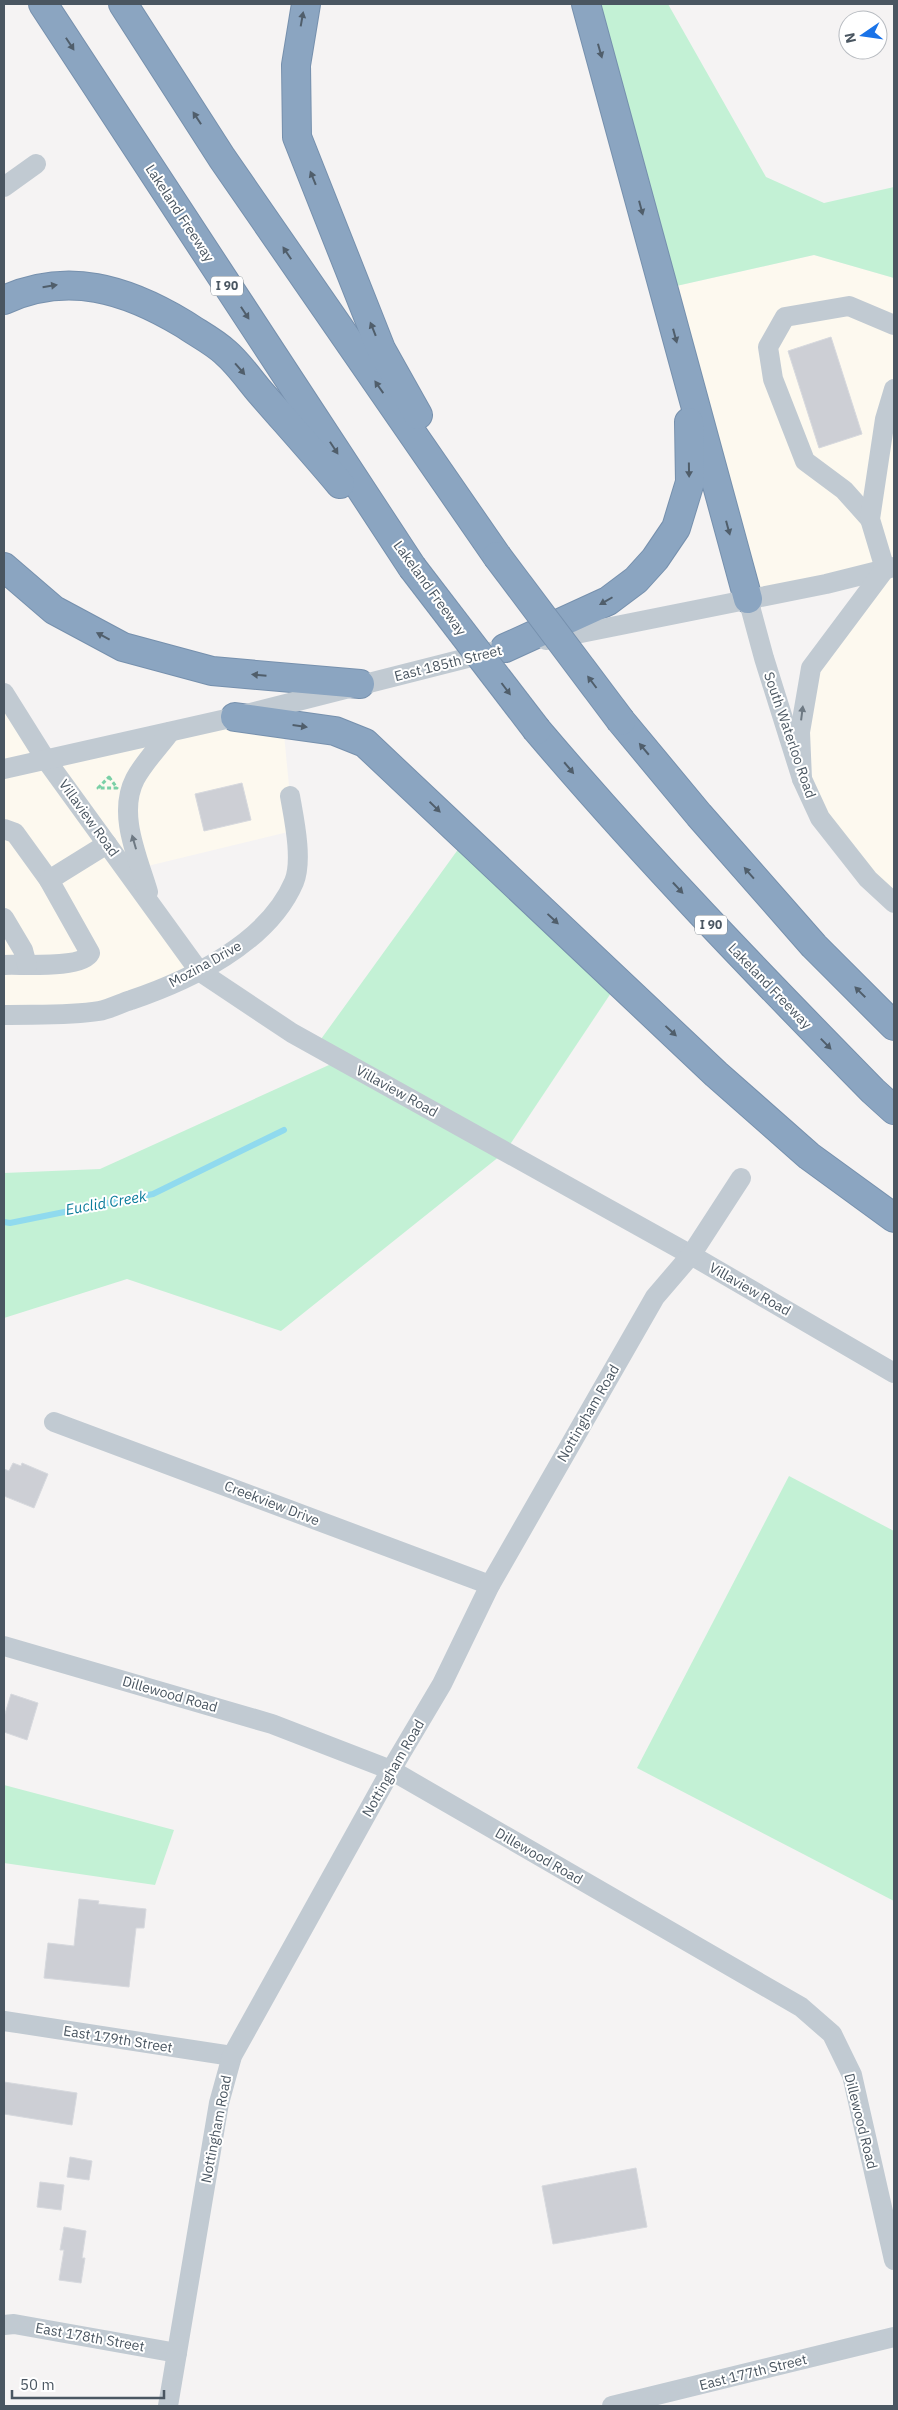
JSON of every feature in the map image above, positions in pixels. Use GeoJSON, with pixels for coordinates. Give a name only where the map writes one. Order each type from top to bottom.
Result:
{"type":"FeatureCollection","features":[{"type":"Feature","properties":{"kind":"highway","name":"Lakeland Freeway"},"geometry":{"type":"LineString","coordinates":[[43,4],[412,567],[537,730],[593,796],[744,960],[873,1092],[894,1110]]}},
{"type":"Feature","properties":{"kind":"highway"},"geometry":{"type":"LineString","coordinates":[[123,4],[222,158],[497,556],[621,721],[699,815],[814,946],[894,1026]]}},
{"type":"Feature","properties":{"kind":"highway"},"geometry":{"type":"LineString","coordinates":[[306,4],[296,65],[297,137],[381,349],[497,556]]}},
{"type":"Feature","properties":{"kind":"highway"},"geometry":{"type":"LineString","coordinates":[[586,4],[748,599]]}},
{"type":"Feature","properties":{"kind":"highway"},"geometry":{"type":"LineString","coordinates":[[4,300],[24,291],[58,285],[82,285],[112,291],[142,301],[194,330],[225,352],[412,567]]}},
{"type":"Feature","properties":{"kind":"highway"},"geometry":{"type":"LineString","coordinates":[[505,648],[608,601],[636,580],[655,559],[676,528],[690,482],[689,386]]}},
{"type":"Feature","properties":{"kind":"highway"},"geometry":{"type":"LineString","coordinates":[[4,567],[54,610],[123,647],[212,671],[360,684]]}},
{"type":"Feature","properties":{"kind":"highway"},"geometry":{"type":"LineString","coordinates":[[235,717],[335,731],[365,743],[716,1074],[809,1156],[894,1218]]}},
{"type":"Feature","properties":{"kind":"street"},"geometry":{"type":"LineString","coordinates":[[4,187],[36,164]]}},
{"type":"Feature","properties":{"kind":"street"},"geometry":{"type":"LineString","coordinates":[[802,779],[800,732],[810,668],[890,568],[870,519],[844,490],[805,461],[773,379],[768,347],[785,318],[849,306],[894,325]]}},
{"type":"Feature","properties":{"kind":"street"},"geometry":{"type":"LineString","coordinates":[[870,519],[886,418],[894,389]]}},
{"type":"Feature","properties":{"kind":"street","name":"East 185th Street"},"geometry":{"type":"LineString","coordinates":[[4,769],[235,717],[505,648],[890,568]]}},
{"type":"Feature","properties":{"kind":"street","name":"South Waterloo Road"},"geometry":{"type":"LineString","coordinates":[[748,599],[764,658],[802,779],[820,818],[868,878],[894,903]]}},
{"type":"Feature","properties":{"kind":"street","name":"Villaview Road"},"geometry":{"type":"LineString","coordinates":[[6,701],[46,760],[199,971],[292,1033],[690,1255],[894,1373]]}},
{"type":"Feature","properties":{"kind":"street"},"geometry":{"type":"LineString","coordinates":[[152,906],[130,828],[128,801],[135,779],[170,732]]}},
{"type":"Feature","properties":{"kind":"street","name":"Mozina Drive"},"geometry":{"type":"LineString","coordinates":[[4,1015],[100,1011],[149,994],[199,971],[247,942],[270,920],[294,881],[298,842],[290,796]]}},
{"type":"Feature","properties":{"kind":"street"},"geometry":{"type":"LineString","coordinates":[[4,829],[14,833],[50,880],[90,953],[80,960],[27,965],[4,964]]}},
{"type":"Feature","properties":{"kind":"street"},"geometry":{"type":"LineString","coordinates":[[50,880],[107,844]]}},
{"type":"Feature","properties":{"kind":"street"},"geometry":{"type":"LineString","coordinates":[[4,918],[23,950],[27,965]]}},
{"type":"Feature","properties":{"kind":"street","name":"Nottingham Road"},"geometry":{"type":"LineString","coordinates":[[168,2406],[219,2103],[232,2056],[391,1770],[442,1684],[490,1585],[655,1297],[690,1255],[741,1178]]}},
{"type":"Feature","properties":{"kind":"street","name":"Creekview Drive"},"geometry":{"type":"LineString","coordinates":[[54,1422],[490,1585]]}},
{"type":"Feature","properties":{"kind":"street","name":"Dillewood Road"},"geometry":{"type":"LineString","coordinates":[[4,1646],[272,1724],[391,1770],[801,2007],[832,2034],[852,2075],[894,2260]]}},
{"type":"Feature","properties":{"kind":"street","name":"East 179th Street"},"geometry":{"type":"LineString","coordinates":[[4,2021],[232,2056]]}},
{"type":"Feature","properties":{"kind":"street","name":"East 178th Street"},"geometry":{"type":"LineString","coordinates":[[4,2324],[14,2324],[177,2352]]}},
{"type":"Feature","properties":{"kind":"street","name":"East 177th Street"},"geometry":{"type":"LineString","coordinates":[[612,2406],[894,2337]]}},
{"type":"Feature","properties":{"kind":"path"},"geometry":{"type":"LineString","coordinates":[[109,777],[117,788],[108,788],[98,788],[109,777]]}},
{"type":"Feature","properties":{"kind":"shaded area"},"geometry":{"type":"Polygon","coordinates":[[[814,255],[894,278],[894,903],[802,779],[811,668],[885,570],[748,599],[663,289],[814,255]]]}},
{"type":"Feature","properties":{"kind":"shaded area"},"geometry":{"type":"Polygon","coordinates":[[[4,693],[46,760],[235,717],[283,724],[290,796],[296,830],[127,871],[199,971],[149,994],[4,1015],[4,693]]]}},
{"type":"Feature","properties":{"kind":"green space"},"geometry":{"type":"Polygon","coordinates":[[[586,4],[668,4],[766,177],[824,203],[894,187],[894,278],[814,255],[663,289],[586,4]]]}},
{"type":"Feature","properties":{"kind":"green space"},"geometry":{"type":"Polygon","coordinates":[[[467,837],[619,981],[505,1152],[281,1331],[127,1279],[4,1318],[4,1173],[100,1169],[340,1060],[316,1046],[467,837]]]}},
{"type":"Feature","properties":{"kind":"green space"},"geometry":{"type":"Polygon","coordinates":[[[789,1476],[894,1531],[894,1901],[637,1768],[789,1476]]]}},
{"type":"Feature","properties":{"kind":"green space"},"geometry":{"type":"Polygon","coordinates":[[[4,1785],[174,1830],[155,1885],[4,1863],[4,1785]]]}},
{"type":"Feature","properties":{"kind":"building"},"geometry":{"type":"Polygon","coordinates":[[[831,337],[862,434],[819,448],[788,351],[831,337]]]}},
{"type":"Feature","properties":{"kind":"building"},"geometry":{"type":"Polygon","coordinates":[[[242,783],[251,820],[204,831],[195,794],[242,783]]]}},
{"type":"Feature","properties":{"kind":"building"},"geometry":{"type":"Polygon","coordinates":[[[13,1463],[21,1466],[22,1463],[48,1474],[34,1508],[4,1496],[4,1469],[9,1471],[13,1463]]]}},
{"type":"Feature","properties":{"kind":"building"},"geometry":{"type":"Polygon","coordinates":[[[11,1694],[38,1703],[27,1740],[4,1732],[4,1717],[11,1694]]]}},
{"type":"Feature","properties":{"kind":"building"},"geometry":{"type":"Polygon","coordinates":[[[79,1899],[99,1901],[98,1904],[146,1909],[144,1928],[136,1928],[129,1987],[44,1978],[48,1943],[74,1946],[79,1899]]]}},
{"type":"Feature","properties":{"kind":"building"},"geometry":{"type":"Polygon","coordinates":[[[4,2082],[77,2093],[72,2125],[4,2114],[4,2082]]]}},
{"type":"Feature","properties":{"kind":"building"},"geometry":{"type":"Polygon","coordinates":[[[70,2157],[92,2161],[89,2180],[67,2177],[70,2157]]]}},
{"type":"Feature","properties":{"kind":"building"},"geometry":{"type":"Polygon","coordinates":[[[636,2168],[647,2227],[553,2244],[542,2186],[636,2168]]]}},
{"type":"Feature","properties":{"kind":"building"},"geometry":{"type":"Polygon","coordinates":[[[40,2182],[64,2185],[61,2210],[37,2207],[40,2182]]]}},
{"type":"Feature","properties":{"kind":"building"},"geometry":{"type":"Polygon","coordinates":[[[64,2227],[86,2231],[82,2258],[85,2258],[81,2283],[59,2280],[64,2250],[60,2250],[64,2227]]]}},
{"type":"Feature","properties":{"kind":"waterway","name":"Euclid Creek"},"geometry":{"type":"LineString","coordinates":[[4,1222],[10,1223],[153,1194],[284,1130]]}}]}
